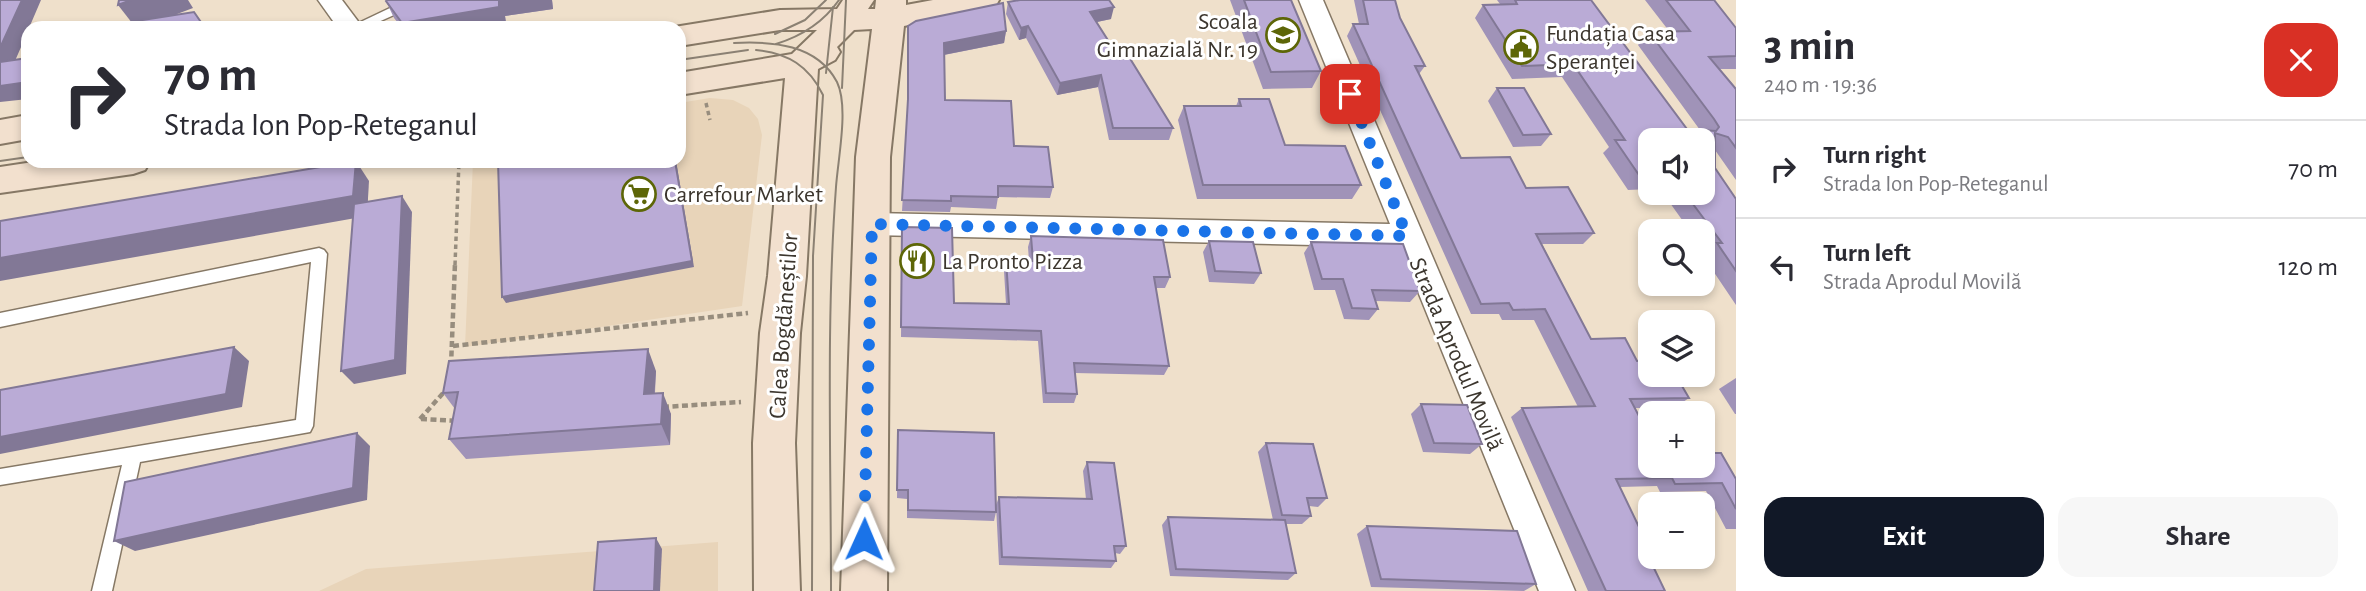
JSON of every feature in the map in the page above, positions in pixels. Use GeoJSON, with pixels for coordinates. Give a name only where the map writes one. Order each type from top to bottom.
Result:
{"type":"FeatureCollection","features":[{"type":"Feature","properties":{"kind":"main road"},"geometry":{"type":"LineString","coordinates":[[686,34],[780,20],[984,0]]}},
{"type":"Feature","properties":{"kind":"main road"},"geometry":{"type":"LineString","coordinates":[[686,83],[802,64],[871,10]]}},
{"type":"Feature","properties":{"kind":"main road"},"geometry":{"type":"LineString","coordinates":[[802,64],[871,10]]}},
{"type":"Feature","properties":{"kind":"main road"},"geometry":{"type":"LineString","coordinates":[[864,591],[867,341],[874,142],[871,10]]}},
{"type":"Feature","properties":{"kind":"main road","name":"Calea Bogdăneștilor"},"geometry":{"type":"LineString","coordinates":[[777,591],[774,443],[780,333],[787,276],[802,64]]}},
{"type":"Feature","properties":{"kind":"main road"},"geometry":{"type":"LineString","coordinates":[[0,132],[21,128]]}},
{"type":"Feature","properties":{"kind":"main road"},"geometry":{"type":"LineString","coordinates":[[0,180],[85,168]]}},
{"type":"Feature","properties":{"kind":"street"},"geometry":{"type":"LineString","coordinates":[[330,0],[346,21]]}},
{"type":"Feature","properties":{"kind":"street","name":"Strada Aprodul Movilă"},"geometry":{"type":"LineString","coordinates":[[1311,0],[1557,591]]}},
{"type":"Feature","properties":{"kind":"street"},"geometry":{"type":"LineString","coordinates":[[872,224],[1407,236]]}},
{"type":"Feature","properties":{"kind":"lane"},"geometry":{"type":"LineString","coordinates":[[369,21],[390,12]]}},
{"type":"Feature","properties":{"kind":"lane"},"geometry":{"type":"LineString","coordinates":[[0,320],[319,254],[304,426],[0,477]]}},
{"type":"Feature","properties":{"kind":"lane"},"geometry":{"type":"LineString","coordinates":[[102,591],[133,455]]}},
{"type":"Feature","properties":{"kind":"path"},"geometry":{"type":"LineString","coordinates":[[451,372],[459,168]]}},
{"type":"Feature","properties":{"kind":"path"},"geometry":{"type":"LineString","coordinates":[[453,346],[731,315]]}},
{"type":"Feature","properties":{"kind":"path"},"geometry":{"type":"LineString","coordinates":[[450,385],[420,419],[469,422]]}},
{"type":"Feature","properties":{"kind":"path"},"geometry":{"type":"LineString","coordinates":[[650,407],[742,402]]}},
{"type":"Feature","properties":{"kind":"shaded area"},"geometry":{"type":"Polygon","coordinates":[[[710,98],[733,100],[749,108],[758,119],[762,135],[742,306],[465,347],[473,168],[686,168],[686,102],[710,98]]]}},
{"type":"Feature","properties":{"kind":"shaded area"},"geometry":{"type":"Polygon","coordinates":[[[718,542],[718,591],[319,591],[366,569],[718,542]]]}},
{"type":"Feature","properties":{"kind":"building"},"geometry":{"type":"Polygon","coordinates":[[[0,0],[22,0],[0,48],[0,0]]]}},
{"type":"Feature","properties":{"kind":"building"},"geometry":{"type":"Polygon","coordinates":[[[499,0],[499,7],[401,21],[386,1],[499,0]]]}},
{"type":"Feature","properties":{"kind":"building"},"geometry":{"type":"Polygon","coordinates":[[[1109,0],[1114,7],[1090,12],[1120,59],[1129,57],[1173,128],[1113,128],[1101,75],[1060,83],[1028,26],[1021,28],[1008,2],[1109,0]]]}},
{"type":"Feature","properties":{"kind":"building"},"geometry":{"type":"Polygon","coordinates":[[[1244,0],[1291,0],[1321,71],[1271,72],[1244,0]]]}},
{"type":"Feature","properties":{"kind":"building"},"geometry":{"type":"Polygon","coordinates":[[[1363,0],[1395,0],[1400,18],[1425,66],[1415,66],[1461,158],[1510,157],[1526,188],[1568,187],[1594,233],[1536,234],[1591,339],[1625,338],[1638,361],[1638,387],[1683,387],[1689,398],[1630,399],[1638,414],[1638,478],[1672,478],[1616,479],[1638,525],[1638,569],[1654,569],[1665,591],[1606,591],[1522,408],[1595,406],[1545,309],[1513,310],[1509,303],[1481,304],[1353,24],[1368,24],[1363,0]]]}},
{"type":"Feature","properties":{"kind":"building"},"geometry":{"type":"Polygon","coordinates":[[[1515,0],[1591,0],[1686,128],[1638,128],[1638,174],[1615,140],[1625,140],[1573,64],[1522,66],[1483,5],[1517,4],[1515,0]]]}},
{"type":"Feature","properties":{"kind":"building"},"geometry":{"type":"Polygon","coordinates":[[[1666,0],[1714,0],[1736,28],[1736,56],[1709,57],[1736,89],[1736,148],[1728,137],[1715,133],[1719,127],[1714,119],[1649,32],[1690,31],[1666,0]]]}},
{"type":"Feature","properties":{"kind":"building"},"geometry":{"type":"Polygon","coordinates":[[[1003,3],[1006,31],[944,43],[945,100],[1011,101],[1014,146],[1048,147],[1053,187],[998,186],[998,197],[951,196],[951,201],[902,200],[908,99],[908,26],[916,21],[1003,3]]]}},
{"type":"Feature","properties":{"kind":"building"},"geometry":{"type":"Polygon","coordinates":[[[194,12],[200,21],[136,21],[194,12]]]}},
{"type":"Feature","properties":{"kind":"building"},"geometry":{"type":"Polygon","coordinates":[[[21,59],[21,83],[0,86],[0,62],[21,59]]]}},
{"type":"Feature","properties":{"kind":"building"},"geometry":{"type":"Polygon","coordinates":[[[1497,88],[1524,88],[1551,134],[1523,135],[1497,88]]]}},
{"type":"Feature","properties":{"kind":"building"},"geometry":{"type":"Polygon","coordinates":[[[1239,99],[1269,99],[1285,145],[1345,146],[1361,185],[1203,185],[1184,106],[1241,106],[1239,99]]]}},
{"type":"Feature","properties":{"kind":"building"},"geometry":{"type":"Polygon","coordinates":[[[314,168],[355,168],[353,196],[0,258],[0,221],[314,168]]]}},
{"type":"Feature","properties":{"kind":"building"},"geometry":{"type":"Polygon","coordinates":[[[498,168],[676,168],[692,261],[502,297],[498,168]]]}},
{"type":"Feature","properties":{"kind":"building"},"geometry":{"type":"Polygon","coordinates":[[[1715,168],[1736,199],[1736,271],[1717,243],[1722,243],[1715,234],[1715,219],[1704,219],[1694,205],[1715,205],[1715,168]]]}},
{"type":"Feature","properties":{"kind":"building"},"geometry":{"type":"Polygon","coordinates":[[[402,196],[395,360],[341,371],[354,204],[402,196]]]}},
{"type":"Feature","properties":{"kind":"building"},"geometry":{"type":"Polygon","coordinates":[[[902,227],[952,228],[954,303],[1009,304],[1006,260],[1033,261],[1031,236],[1163,240],[1170,277],[1154,277],[1169,366],[1074,363],[1077,394],[1046,393],[1041,331],[901,327],[902,227]]]}},
{"type":"Feature","properties":{"kind":"building"},"geometry":{"type":"Polygon","coordinates":[[[1209,241],[1253,242],[1261,273],[1215,271],[1209,241]]]}},
{"type":"Feature","properties":{"kind":"building"},"geometry":{"type":"Polygon","coordinates":[[[1311,242],[1403,244],[1420,291],[1372,290],[1378,309],[1352,308],[1343,279],[1322,279],[1311,242]]]}},
{"type":"Feature","properties":{"kind":"building"},"geometry":{"type":"Polygon","coordinates":[[[234,347],[226,394],[0,437],[0,390],[234,347]]]}},
{"type":"Feature","properties":{"kind":"building"},"geometry":{"type":"Polygon","coordinates":[[[648,349],[644,394],[663,393],[661,424],[449,439],[458,392],[443,393],[449,361],[648,349]]]}},
{"type":"Feature","properties":{"kind":"building"},"geometry":{"type":"Polygon","coordinates":[[[1421,404],[1467,405],[1482,444],[1434,443],[1421,404]]]}},
{"type":"Feature","properties":{"kind":"building"},"geometry":{"type":"Polygon","coordinates":[[[898,430],[994,433],[996,512],[908,510],[908,490],[897,490],[898,430]]]}},
{"type":"Feature","properties":{"kind":"building"},"geometry":{"type":"Polygon","coordinates":[[[357,433],[353,488],[114,541],[125,482],[357,433]]]}},
{"type":"Feature","properties":{"kind":"building"},"geometry":{"type":"Polygon","coordinates":[[[1266,443],[1313,444],[1327,498],[1307,498],[1311,516],[1282,515],[1266,443]]]}},
{"type":"Feature","properties":{"kind":"building"},"geometry":{"type":"Polygon","coordinates":[[[1715,453],[1721,453],[1736,479],[1736,509],[1722,483],[1675,484],[1672,478],[1715,478],[1715,453]]]}},
{"type":"Feature","properties":{"kind":"building"},"geometry":{"type":"Polygon","coordinates":[[[1087,462],[1114,463],[1126,546],[1114,546],[1116,561],[1002,557],[999,497],[1092,499],[1087,462]]]}},
{"type":"Feature","properties":{"kind":"building"},"geometry":{"type":"Polygon","coordinates":[[[1168,517],[1285,520],[1296,573],[1176,569],[1168,517]]]}},
{"type":"Feature","properties":{"kind":"building"},"geometry":{"type":"Polygon","coordinates":[[[1367,526],[1517,531],[1536,584],[1381,579],[1367,526]]]}},
{"type":"Feature","properties":{"kind":"building"},"geometry":{"type":"Polygon","coordinates":[[[656,538],[654,591],[594,591],[598,542],[656,538]]]}},
{"type":"Feature","properties":{"kind":"tram line"},"geometry":{"type":"LineString","coordinates":[[775,34],[805,20],[826,0]]}},
{"type":"Feature","properties":{"kind":"tram line"},"geometry":{"type":"LineString","coordinates":[[776,44],[811,28],[839,0]]}},
{"type":"Feature","properties":{"kind":"tram line"},"geometry":{"type":"LineString","coordinates":[[842,88],[846,0]]}},
{"type":"Feature","properties":{"kind":"tram line"},"geometry":{"type":"LineString","coordinates":[[827,68],[833,7]]}},
{"type":"Feature","properties":{"kind":"tram line"},"geometry":{"type":"LineString","coordinates":[[734,43],[776,44]]}},
{"type":"Feature","properties":{"kind":"tram line"},"geometry":{"type":"LineString","coordinates":[[776,44],[806,52],[827,68]]}},
{"type":"Feature","properties":{"kind":"tram line"},"geometry":{"type":"LineString","coordinates":[[686,59],[748,50]]}},
{"type":"Feature","properties":{"kind":"tram line"},"geometry":{"type":"LineString","coordinates":[[756,50],[778,54],[796,63],[811,76],[823,95],[813,256],[812,591]]}},
{"type":"Feature","properties":{"kind":"tram line"},"geometry":{"type":"LineString","coordinates":[[826,73],[827,68]]}},
{"type":"Feature","properties":{"kind":"tram line"},"geometry":{"type":"LineString","coordinates":[[827,68],[837,82],[842,105],[833,237],[830,338],[831,591]]}},
{"type":"Feature","properties":{"kind":"tram line"},"geometry":{"type":"LineString","coordinates":[[0,161],[21,158]]}},
{"type":"Feature","properties":{"kind":"place","name":"Scoala Gimnazială Nr. 19"},"geometry":{"type":"Point","coordinates":[1283,35]}},
{"type":"Feature","properties":{"kind":"place","name":"Fundația Casa Speranței"},"geometry":{"type":"Point","coordinates":[1521,47]}},
{"type":"Feature","properties":{"kind":"place","name":"Carrefour Market"},"geometry":{"type":"Point","coordinates":[639,194]}},
{"type":"Feature","properties":{"kind":"place","name":"La Pronto Pizza"},"geometry":{"type":"Point","coordinates":[917,261]}},
{"type":"Feature","properties":{"kind":"route"},"geometry":{"type":"LineString","coordinates":[[864,539],[872,224],[1407,236],[1350,94]]}}]}
